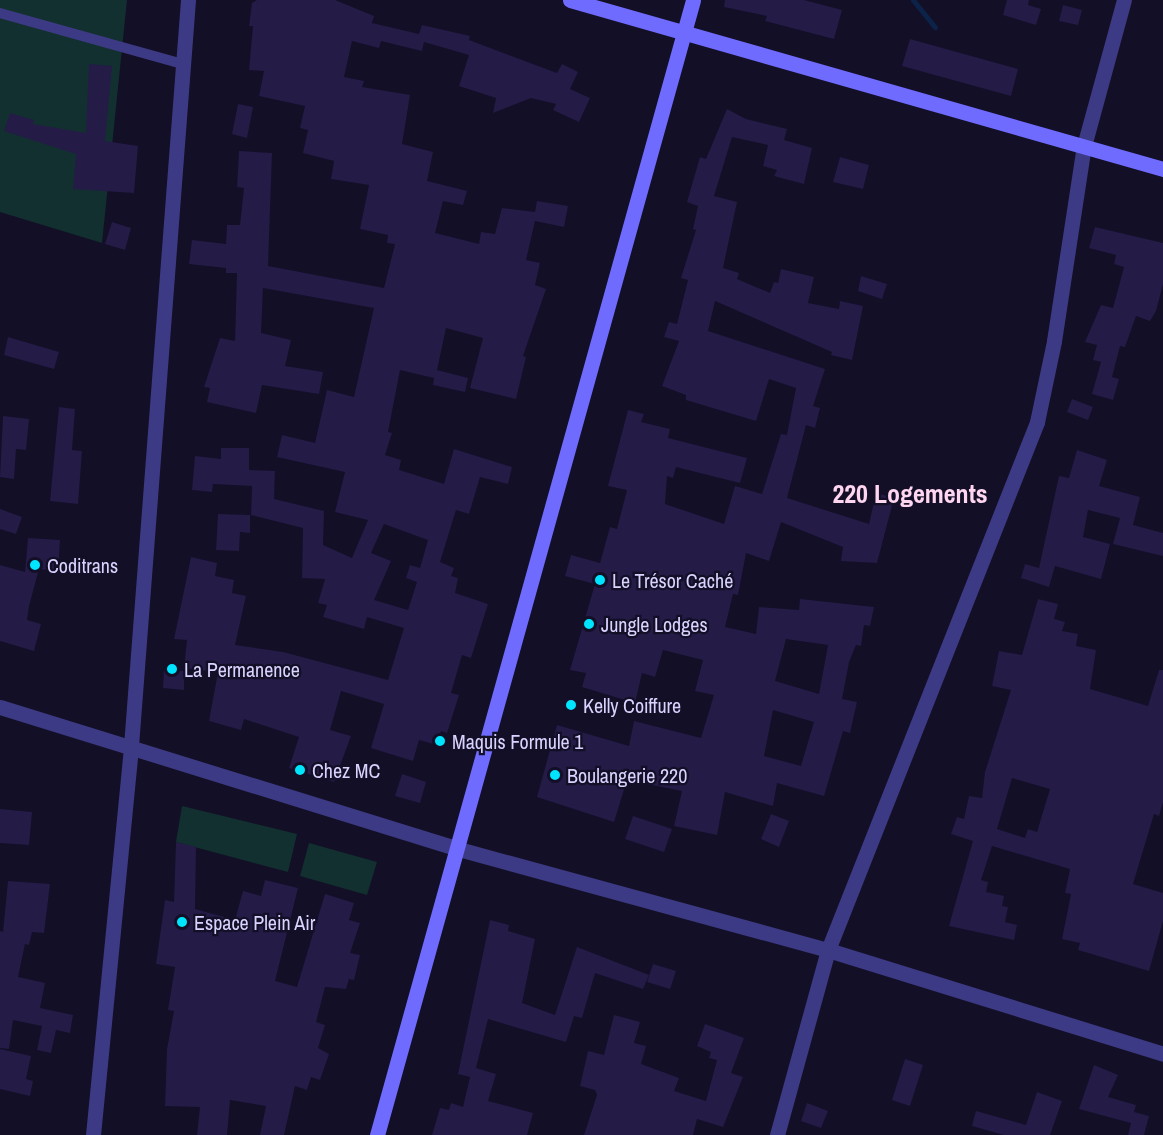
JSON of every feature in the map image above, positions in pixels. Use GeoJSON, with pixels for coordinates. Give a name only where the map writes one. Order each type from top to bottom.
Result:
{"type":"FeatureCollection","features":[{"type":"Feature","properties":{"kind":"street"},"geometry":{"type":"LineString","coordinates":[[93,1135],[131,746],[188,0]]}},
{"type":"Feature","properties":{"kind":"street"},"geometry":{"type":"LineString","coordinates":[[570,0],[685,30],[1163,169]]}},
{"type":"Feature","properties":{"kind":"street"},"geometry":{"type":"LineString","coordinates":[[377,1135],[455,848],[693,0]]}},
{"type":"Feature","properties":{"kind":"street"},"geometry":{"type":"LineString","coordinates":[[777,1135],[828,950],[1037,422],[1054,341],[1084,146],[1124,0]]}},
{"type":"Feature","properties":{"kind":"street"},"geometry":{"type":"LineString","coordinates":[[0,707],[455,848],[828,950],[1163,1054]]}},
{"type":"Feature","properties":{"kind":"lane"},"geometry":{"type":"LineString","coordinates":[[0,14],[183,64]]}},
{"type":"Feature","properties":{"kind":"green space"},"geometry":{"type":"Polygon","coordinates":[[[0,0],[127,0],[102,243],[0,212],[0,0]]]}},
{"type":"Feature","properties":{"kind":"green space"},"geometry":{"type":"Polygon","coordinates":[[[182,806],[297,834],[288,872],[176,842],[182,806]]]}},
{"type":"Feature","properties":{"kind":"green space"},"geometry":{"type":"Polygon","coordinates":[[[309,843],[377,862],[367,895],[300,876],[309,843]]]}},
{"type":"Feature","properties":{"kind":"building"},"geometry":{"type":"Polygon","coordinates":[[[257,0],[335,0],[374,16],[372,23],[419,34],[422,25],[470,36],[469,40],[557,73],[562,64],[578,72],[570,89],[590,98],[579,122],[553,110],[556,104],[531,98],[493,113],[496,98],[459,86],[469,55],[424,42],[422,51],[381,41],[379,48],[352,41],[344,77],[364,81],[362,87],[410,95],[402,144],[433,152],[427,181],[467,191],[463,205],[443,201],[435,233],[479,244],[481,232],[495,234],[502,208],[535,212],[537,201],[568,206],[564,227],[535,221],[526,260],[540,263],[535,285],[546,289],[523,356],[526,357],[516,399],[470,388],[483,338],[446,328],[437,370],[468,378],[465,392],[433,385],[434,378],[400,370],[388,432],[392,433],[385,455],[401,460],[399,470],[444,484],[454,449],[512,467],[508,484],[480,477],[469,514],[456,510],[440,562],[454,568],[451,576],[458,578],[455,593],[488,604],[471,658],[462,655],[451,693],[459,695],[447,733],[441,731],[437,745],[419,740],[413,761],[371,748],[384,704],[341,691],[330,730],[351,736],[334,782],[289,768],[299,737],[244,719],[241,730],[209,721],[218,672],[184,668],[187,640],[174,639],[191,557],[217,563],[215,576],[234,580],[232,593],[246,596],[235,645],[283,652],[388,680],[404,628],[367,617],[364,629],[323,617],[327,605],[318,603],[325,579],[302,578],[303,528],[251,515],[252,486],[213,484],[212,492],[192,490],[195,456],[221,459],[221,448],[249,448],[249,470],[275,471],[274,499],[324,511],[323,545],[352,558],[368,520],[335,512],[345,472],[277,457],[282,435],[315,443],[327,390],[354,397],[374,308],[263,288],[261,333],[291,340],[285,366],[323,372],[319,394],[262,385],[256,413],[207,402],[210,388],[204,387],[220,338],[235,341],[237,273],[226,273],[226,268],[189,264],[192,240],[226,244],[227,225],[240,225],[244,188],[237,187],[239,151],[272,153],[268,266],[384,288],[395,244],[387,243],[388,235],[360,229],[369,185],[331,179],[334,161],[303,153],[308,130],[300,128],[305,106],[259,96],[264,71],[249,70],[253,26],[249,26],[252,3],[257,0]],[[384,524],[371,553],[391,561],[374,600],[408,610],[417,582],[406,578],[410,565],[420,568],[428,540],[384,524]]]}},
{"type":"Feature","properties":{"kind":"building"},"geometry":{"type":"Polygon","coordinates":[[[725,0],[804,0],[842,10],[834,39],[765,21],[767,16],[724,7],[725,0]]]}},
{"type":"Feature","properties":{"kind":"building"},"geometry":{"type":"Polygon","coordinates":[[[1007,0],[1029,0],[1028,5],[1041,9],[1036,25],[1003,15],[1007,0]]]}},
{"type":"Feature","properties":{"kind":"building"},"geometry":{"type":"Polygon","coordinates":[[[1063,5],[1082,10],[1078,25],[1059,21],[1063,5]]]}},
{"type":"Feature","properties":{"kind":"building"},"geometry":{"type":"Polygon","coordinates":[[[910,39],[1018,69],[1011,96],[902,66],[910,39]]]}},
{"type":"Feature","properties":{"kind":"building"},"geometry":{"type":"Polygon","coordinates":[[[89,64],[112,66],[105,141],[138,146],[134,193],[73,189],[76,154],[4,131],[10,113],[34,120],[33,124],[86,133],[89,64]]]}},
{"type":"Feature","properties":{"kind":"building"},"geometry":{"type":"Polygon","coordinates":[[[238,104],[253,107],[247,138],[232,134],[238,104]]]}},
{"type":"Feature","properties":{"kind":"building"},"geometry":{"type":"Polygon","coordinates":[[[727,109],[746,119],[787,129],[784,140],[812,148],[804,184],[774,176],[777,170],[763,166],[768,145],[732,137],[714,196],[737,202],[723,268],[739,273],[737,279],[770,293],[774,282],[778,283],[781,269],[814,277],[808,303],[839,309],[840,301],[863,306],[852,360],[831,355],[832,352],[715,301],[708,331],[825,369],[813,406],[820,408],[815,428],[806,425],[787,498],[869,524],[876,493],[894,498],[877,563],[841,561],[843,547],[781,522],[769,561],[746,553],[738,595],[733,594],[725,627],[756,634],[759,607],[799,610],[800,599],[874,607],[870,626],[864,625],[861,646],[856,645],[849,662],[842,699],[857,702],[850,733],[843,731],[824,796],[777,783],[773,806],[725,792],[717,835],[674,826],[682,791],[627,780],[614,822],[537,797],[557,725],[629,746],[634,721],[701,738],[714,695],[695,691],[703,660],[663,650],[655,677],[642,673],[635,703],[582,687],[586,673],[570,670],[595,584],[565,576],[571,555],[600,563],[610,527],[617,529],[627,490],[608,486],[628,410],[644,414],[641,422],[670,429],[668,438],[747,458],[740,483],[676,467],[673,478],[667,476],[665,504],[724,524],[735,486],[762,494],[781,434],[787,435],[796,388],[769,379],[756,421],[686,400],[686,395],[662,386],[679,341],[664,337],[669,322],[677,324],[688,280],[681,278],[696,230],[693,229],[698,206],[687,202],[700,157],[706,159],[727,109]],[[786,639],[775,681],[819,694],[828,645],[786,639]],[[773,710],[764,756],[801,766],[814,722],[773,710]]]}},
{"type":"Feature","properties":{"kind":"building"},"geometry":{"type":"Polygon","coordinates":[[[840,157],[869,165],[863,189],[833,182],[840,157]]]}},
{"type":"Feature","properties":{"kind":"building"},"geometry":{"type":"Polygon","coordinates":[[[112,222],[131,228],[125,250],[105,244],[112,222]]]}},
{"type":"Feature","properties":{"kind":"building"},"geometry":{"type":"Polygon","coordinates":[[[1095,227],[1163,243],[1163,284],[1156,311],[1150,321],[1136,316],[1125,347],[1120,346],[1112,377],[1119,379],[1113,400],[1092,394],[1101,362],[1093,360],[1097,345],[1085,342],[1101,305],[1113,308],[1124,267],[1114,264],[1116,255],[1089,248],[1095,227]]]}},
{"type":"Feature","properties":{"kind":"building"},"geometry":{"type":"Polygon","coordinates":[[[861,276],[887,284],[882,299],[858,291],[861,276]]]}},
{"type":"Feature","properties":{"kind":"building"},"geometry":{"type":"Polygon","coordinates":[[[8,337],[59,352],[54,369],[4,355],[8,337]]]}},
{"type":"Feature","properties":{"kind":"building"},"geometry":{"type":"Polygon","coordinates":[[[1072,399],[1093,407],[1088,420],[1067,412],[1072,399]]]}},
{"type":"Feature","properties":{"kind":"building"},"geometry":{"type":"Polygon","coordinates":[[[59,407],[75,409],[72,450],[82,451],[78,504],[50,501],[59,407]]]}},
{"type":"Feature","properties":{"kind":"building"},"geometry":{"type":"Polygon","coordinates":[[[3,416],[29,419],[26,450],[16,449],[14,479],[0,477],[3,416]]]}},
{"type":"Feature","properties":{"kind":"building"},"geometry":{"type":"Polygon","coordinates":[[[1077,450],[1107,460],[1099,486],[1140,497],[1133,525],[1163,533],[1163,556],[1113,544],[1120,518],[1088,510],[1083,537],[1110,544],[1101,579],[1055,566],[1049,587],[1021,578],[1025,564],[1039,568],[1059,476],[1069,478],[1077,450]]]}},
{"type":"Feature","properties":{"kind":"building"},"geometry":{"type":"Polygon","coordinates":[[[0,509],[22,517],[16,534],[0,529],[0,509]]]}},
{"type":"Feature","properties":{"kind":"building"},"geometry":{"type":"Polygon","coordinates":[[[218,514],[250,515],[250,533],[240,532],[239,551],[216,550],[218,514]]]}},
{"type":"Feature","properties":{"kind":"building"},"geometry":{"type":"Polygon","coordinates":[[[28,538],[60,540],[58,571],[39,569],[29,606],[27,620],[41,624],[34,651],[0,641],[0,565],[25,572],[28,538]]]}},
{"type":"Feature","properties":{"kind":"building"},"geometry":{"type":"Polygon","coordinates":[[[1038,599],[1058,604],[1054,619],[1065,622],[1062,631],[1078,634],[1076,646],[1096,650],[1090,689],[1148,706],[1159,670],[1163,670],[1163,802],[1159,816],[1154,814],[1133,884],[1163,893],[1163,921],[1149,971],[1078,950],[1080,943],[1062,939],[1071,894],[1065,893],[1070,869],[992,846],[981,880],[988,882],[986,892],[1004,896],[1002,906],[1008,907],[1005,922],[1017,925],[1014,940],[949,926],[973,841],[951,834],[957,817],[964,819],[969,796],[982,798],[985,772],[1011,690],[992,686],[999,651],[1022,655],[1038,599]],[[1012,778],[997,829],[1025,838],[1028,829],[1037,832],[1050,789],[1012,778]]]}},
{"type":"Feature","properties":{"kind":"building"},"geometry":{"type":"Polygon","coordinates":[[[164,670],[184,671],[184,690],[163,688],[164,670]]]}},
{"type":"Feature","properties":{"kind":"building"},"geometry":{"type":"Polygon","coordinates":[[[402,774],[426,782],[420,803],[395,796],[402,774]]]}},
{"type":"Feature","properties":{"kind":"building"},"geometry":{"type":"Polygon","coordinates":[[[0,809],[32,812],[29,845],[0,843],[0,809]]]}},
{"type":"Feature","properties":{"kind":"building"},"geometry":{"type":"Polygon","coordinates":[[[771,814],[789,821],[779,847],[761,839],[771,814]]]}},
{"type":"Feature","properties":{"kind":"building"},"geometry":{"type":"Polygon","coordinates":[[[633,816],[672,829],[664,852],[625,839],[633,816]]]}},
{"type":"Feature","properties":{"kind":"building"},"geometry":{"type":"Polygon","coordinates":[[[176,842],[196,847],[195,909],[235,920],[243,891],[261,896],[265,880],[298,888],[275,981],[297,987],[325,894],[354,903],[349,920],[360,923],[350,953],[360,955],[354,980],[349,979],[346,989],[325,987],[316,1022],[325,1025],[318,1048],[329,1054],[320,1080],[311,1077],[307,1090],[295,1086],[284,1135],[260,1135],[266,1106],[230,1100],[227,1135],[197,1135],[200,1107],[165,1106],[167,1049],[174,1011],[168,1010],[175,967],[156,964],[165,900],[174,902],[176,842]]]}},
{"type":"Feature","properties":{"kind":"building"},"geometry":{"type":"Polygon","coordinates":[[[8,881],[50,884],[44,933],[32,932],[29,945],[25,944],[18,977],[45,983],[40,1008],[73,1015],[70,1033],[56,1030],[51,1053],[37,1050],[42,1026],[13,1020],[9,1049],[0,1048],[0,931],[3,932],[8,881]]]}},
{"type":"Feature","properties":{"kind":"building"},"geometry":{"type":"Polygon","coordinates":[[[490,920],[509,925],[508,931],[535,939],[522,1003],[555,1015],[577,947],[649,975],[643,989],[595,973],[582,1018],[574,1016],[566,1042],[488,1019],[476,1068],[496,1074],[488,1101],[533,1113],[527,1135],[432,1135],[440,1108],[449,1110],[451,1103],[463,1107],[470,1077],[458,1074],[490,920]]]}},
{"type":"Feature","properties":{"kind":"building"},"geometry":{"type":"Polygon","coordinates":[[[653,964],[676,971],[670,989],[647,982],[653,964]]]}},
{"type":"Feature","properties":{"kind":"building"},"geometry":{"type":"Polygon","coordinates":[[[614,1015],[640,1022],[634,1043],[646,1046],[641,1064],[679,1078],[674,1091],[706,1101],[717,1060],[709,1058],[711,1052],[697,1046],[705,1024],[744,1038],[731,1073],[743,1077],[723,1127],[697,1119],[693,1135],[584,1135],[597,1095],[595,1090],[580,1086],[588,1051],[604,1055],[614,1015]]]}},
{"type":"Feature","properties":{"kind":"building"},"geometry":{"type":"Polygon","coordinates":[[[0,1049],[31,1056],[26,1079],[33,1081],[30,1096],[0,1089],[0,1049]]]}},
{"type":"Feature","properties":{"kind":"building"},"geometry":{"type":"Polygon","coordinates":[[[905,1059],[923,1065],[910,1106],[892,1100],[905,1059]]]}},
{"type":"Feature","properties":{"kind":"building"},"geometry":{"type":"Polygon","coordinates":[[[1094,1065],[1118,1075],[1108,1097],[1136,1105],[1134,1112],[1149,1116],[1144,1135],[1128,1135],[1131,1123],[1079,1109],[1094,1065]]]}},
{"type":"Feature","properties":{"kind":"building"},"geometry":{"type":"Polygon","coordinates":[[[1037,1092],[1062,1101],[1050,1135],[1004,1135],[972,1126],[976,1111],[1026,1125],[1037,1092]]]}},
{"type":"Feature","properties":{"kind":"building"},"geometry":{"type":"Polygon","coordinates":[[[807,1103],[828,1111],[821,1128],[801,1121],[807,1103]]]}},
{"type":"Feature","properties":{"kind":"waterway"},"geometry":{"type":"LineString","coordinates":[[913,0],[935,27]]}},
{"type":"Feature","properties":{"kind":"place","name":"Coditrans"},"geometry":{"type":"Point","coordinates":[35,565]}},
{"type":"Feature","properties":{"kind":"place","name":"Le Trésor Caché"},"geometry":{"type":"Point","coordinates":[600,580]}},
{"type":"Feature","properties":{"kind":"place","name":"Jungle Lodges"},"geometry":{"type":"Point","coordinates":[589,624]}},
{"type":"Feature","properties":{"kind":"place","name":"La Permanence"},"geometry":{"type":"Point","coordinates":[172,669]}},
{"type":"Feature","properties":{"kind":"place","name":"Kelly Coiffure"},"geometry":{"type":"Point","coordinates":[571,705]}},
{"type":"Feature","properties":{"kind":"place","name":"Maquis Formule 1"},"geometry":{"type":"Point","coordinates":[440,741]}},
{"type":"Feature","properties":{"kind":"place","name":"Chez MC"},"geometry":{"type":"Point","coordinates":[300,770]}},
{"type":"Feature","properties":{"kind":"place","name":"Boulangerie 220"},"geometry":{"type":"Point","coordinates":[555,775]}},
{"type":"Feature","properties":{"kind":"place","name":"Espace Plein Air"},"geometry":{"type":"Point","coordinates":[182,922]}},
{"type":"Feature","properties":{"kind":"district","name":"220 Logements"},"geometry":{"type":"Point","coordinates":[910,494]}}]}
